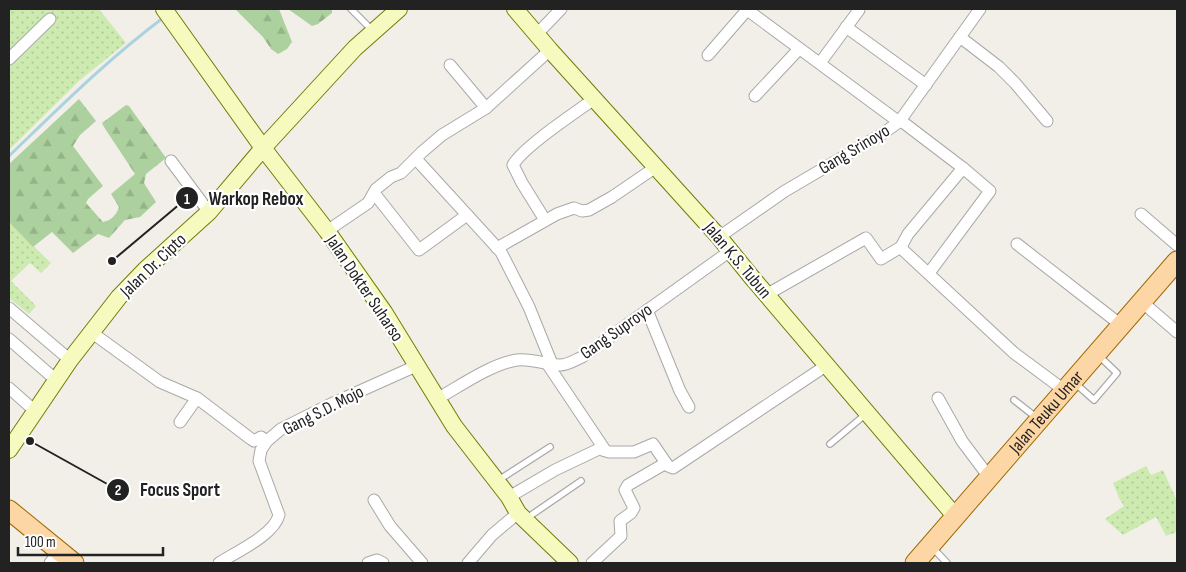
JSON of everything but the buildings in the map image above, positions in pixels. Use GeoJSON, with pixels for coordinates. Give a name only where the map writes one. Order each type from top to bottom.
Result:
{"type":"FeatureCollection","features":[{"type":"Feature","properties":{"kind":"main road","name":"Jalan Teuku Umar"},"geometry":{"type":"LineString","coordinates":[[915,563],[1177,261]]}},
{"type":"Feature","properties":{"kind":"main road"},"geometry":{"type":"LineString","coordinates":[[9,510],[55,557],[74,563]]}},
{"type":"Feature","properties":{"kind":"street","name":"Jalan Dokter Suharso"},"geometry":{"type":"LineString","coordinates":[[164,9],[263,148],[327,232],[384,312],[454,426],[522,516],[570,563]]}},
{"type":"Feature","properties":{"kind":"street","name":"Jalan Dr. Cipto"},"geometry":{"type":"LineString","coordinates":[[9,450],[70,360],[118,297],[209,212],[263,148],[355,48],[399,9]]}},
{"type":"Feature","properties":{"kind":"street","name":"Jalan K.S. Tubun"},"geometry":{"type":"LineString","coordinates":[[515,9],[719,237],[766,295],[955,516]]}},
{"type":"Feature","properties":{"kind":"street"},"geometry":{"type":"LineString","coordinates":[[537,34],[561,9]]}},
{"type":"Feature","properties":{"kind":"street"},"geometry":{"type":"LineString","coordinates":[[708,55],[747,9],[963,168],[990,191],[929,274]]}},
{"type":"Feature","properties":{"kind":"street"},"geometry":{"type":"LineString","coordinates":[[965,9],[978,12]]}},
{"type":"Feature","properties":{"kind":"street"},"geometry":{"type":"LineString","coordinates":[[820,63],[859,10]]}},
{"type":"Feature","properties":{"kind":"street","name":"Gang Srinoyo"},"geometry":{"type":"LineString","coordinates":[[719,237],[785,191],[882,134],[899,121],[978,12]]}},
{"type":"Feature","properties":{"kind":"street"},"geometry":{"type":"LineString","coordinates":[[9,59],[50,19]]}},
{"type":"Feature","properties":{"kind":"street"},"geometry":{"type":"LineString","coordinates":[[846,27],[926,85]]}},
{"type":"Feature","properties":{"kind":"street"},"geometry":{"type":"LineString","coordinates":[[960,37],[999,67],[1027,96],[1047,121]]}},
{"type":"Feature","properties":{"kind":"street"},"geometry":{"type":"LineString","coordinates":[[755,96],[799,49]]}},
{"type":"Feature","properties":{"kind":"street"},"geometry":{"type":"LineString","coordinates":[[327,232],[368,202],[374,193],[391,177],[401,173],[442,135],[486,108],[550,50]]}},
{"type":"Feature","properties":{"kind":"street"},"geometry":{"type":"LineString","coordinates":[[450,66],[486,108]]}},
{"type":"Feature","properties":{"kind":"street"},"geometry":{"type":"LineString","coordinates":[[545,220],[513,165],[516,159],[527,150],[594,99]]}},
{"type":"Feature","properties":{"kind":"street"},"geometry":{"type":"LineString","coordinates":[[416,159],[501,252],[529,307],[549,363],[604,450]]}},
{"type":"Feature","properties":{"kind":"street"},"geometry":{"type":"LineString","coordinates":[[171,161],[209,212]]}},
{"type":"Feature","properties":{"kind":"street"},"geometry":{"type":"LineString","coordinates":[[497,248],[545,220],[574,208],[582,211],[589,210],[612,197],[656,166]]}},
{"type":"Feature","properties":{"kind":"street"},"geometry":{"type":"LineString","coordinates":[[766,295],[866,238],[881,259],[901,247],[920,219],[963,168]]}},
{"type":"Feature","properties":{"kind":"street"},"geometry":{"type":"LineString","coordinates":[[374,193],[420,250],[467,214]]}},
{"type":"Feature","properties":{"kind":"street"},"geometry":{"type":"LineString","coordinates":[[1141,214],[1177,245]]}},
{"type":"Feature","properties":{"kind":"street"},"geometry":{"type":"LineString","coordinates":[[1017,244],[1121,325]]}},
{"type":"Feature","properties":{"kind":"street"},"geometry":{"type":"LineString","coordinates":[[901,247],[1014,353],[1068,385]]}},
{"type":"Feature","properties":{"kind":"street","name":"Gang Suproyo"},"geometry":{"type":"LineString","coordinates":[[436,399],[495,367],[517,360],[534,360],[560,365],[582,357],[730,251]]}},
{"type":"Feature","properties":{"kind":"street"},"geometry":{"type":"LineString","coordinates":[[1142,302],[1177,332]]}},
{"type":"Feature","properties":{"kind":"street"},"geometry":{"type":"LineString","coordinates":[[9,308],[70,360]]}},
{"type":"Feature","properties":{"kind":"street"},"geometry":{"type":"LineString","coordinates":[[647,310],[680,391],[689,407]]}},
{"type":"Feature","properties":{"kind":"street"},"geometry":{"type":"LineString","coordinates":[[91,332],[160,382],[197,398],[250,440],[261,437],[267,441]]}},
{"type":"Feature","properties":{"kind":"street"},"geometry":{"type":"LineString","coordinates":[[9,339],[56,380]]}},
{"type":"Feature","properties":{"kind":"street","name":"Gang S.D. Mojo"},"geometry":{"type":"LineString","coordinates":[[219,563],[266,534],[278,522],[280,515],[259,461],[261,450],[267,441],[281,429],[331,404],[416,366]]}},
{"type":"Feature","properties":{"kind":"street"},"geometry":{"type":"LineString","coordinates":[[509,497],[555,470],[600,449],[634,452],[653,444],[666,463],[673,468],[827,366]]}},
{"type":"Feature","properties":{"kind":"street"},"geometry":{"type":"LineString","coordinates":[[9,388],[35,411]]}},
{"type":"Feature","properties":{"kind":"street"},"geometry":{"type":"LineString","coordinates":[[180,422],[197,398]]}},
{"type":"Feature","properties":{"kind":"street"},"geometry":{"type":"LineString","coordinates":[[938,398],[962,440],[989,477]]}},
{"type":"Feature","properties":{"kind":"street"},"geometry":{"type":"LineString","coordinates":[[592,563],[621,536],[620,521],[631,513],[634,508],[626,490],[628,485],[666,463]]}},
{"type":"Feature","properties":{"kind":"street"},"geometry":{"type":"LineString","coordinates":[[374,500],[390,526],[422,563]]}},
{"type":"Feature","properties":{"kind":"street"},"geometry":{"type":"LineString","coordinates":[[468,563],[492,535],[522,516]]}},
{"type":"Feature","properties":{"kind":"street"},"geometry":{"type":"LineString","coordinates":[[368,563],[377,560],[383,563]]}},
{"type":"Feature","properties":{"kind":"lane"},"geometry":{"type":"LineString","coordinates":[[351,9],[374,31]]}},
{"type":"Feature","properties":{"kind":"lane"},"geometry":{"type":"LineString","coordinates":[[1068,385],[1094,400],[1117,373],[1096,354]]}},
{"type":"Feature","properties":{"kind":"lane"},"geometry":{"type":"LineString","coordinates":[[1014,400],[1038,419]]}},
{"type":"Feature","properties":{"kind":"lane"},"geometry":{"type":"LineString","coordinates":[[830,444],[868,412]]}},
{"type":"Feature","properties":{"kind":"lane"},"geometry":{"type":"LineString","coordinates":[[497,482],[550,447]]}},
{"type":"Feature","properties":{"kind":"lane"},"geometry":{"type":"LineString","coordinates":[[522,516],[581,481]]}},
{"type":"Feature","properties":{"kind":"lane"},"geometry":{"type":"LineString","coordinates":[[930,546],[947,563]]}},
{"type":"Feature","properties":{"kind":"green space"},"geometry":{"type":"Polygon","coordinates":[[[9,9],[99,9],[126,43],[80,80],[9,150],[9,9]]]}},
{"type":"Feature","properties":{"kind":"green space"},"geometry":{"type":"Polygon","coordinates":[[[235,9],[279,9],[292,42],[287,49],[278,54],[271,49],[263,37],[235,9]]]}},
{"type":"Feature","properties":{"kind":"green space"},"geometry":{"type":"Polygon","coordinates":[[[288,9],[332,9],[332,13],[318,24],[312,26],[288,9]]]}},
{"type":"Feature","properties":{"kind":"green space"},"geometry":{"type":"Polygon","coordinates":[[[79,99],[96,121],[80,135],[73,146],[103,186],[86,203],[103,222],[111,219],[119,207],[111,194],[135,174],[102,123],[126,105],[129,106],[166,158],[146,174],[144,183],[156,202],[140,217],[125,220],[109,238],[98,234],[73,253],[52,232],[33,247],[9,222],[9,164],[79,99]]]}},
{"type":"Feature","properties":{"kind":"green space"},"geometry":{"type":"Polygon","coordinates":[[[9,222],[51,263],[41,273],[30,263],[11,281],[36,306],[29,314],[9,298],[9,222]]]}},
{"type":"Feature","properties":{"kind":"green space"},"geometry":{"type":"Polygon","coordinates":[[[1146,466],[1151,475],[1163,470],[1177,501],[1177,532],[1166,536],[1156,517],[1123,535],[1105,519],[1124,506],[1113,483],[1146,466]]]}},
{"type":"Feature","properties":{"kind":"waterway"},"geometry":{"type":"LineString","coordinates":[[9,156],[103,67],[163,18]]}},
{"type":"Feature","properties":{"kind":"place","name":"Warkop Rebox"},"geometry":{"type":"Point","coordinates":[112,261]}},
{"type":"Feature","properties":{"kind":"place","name":"Focus Sport"},"geometry":{"type":"Point","coordinates":[30,441]}}]}
